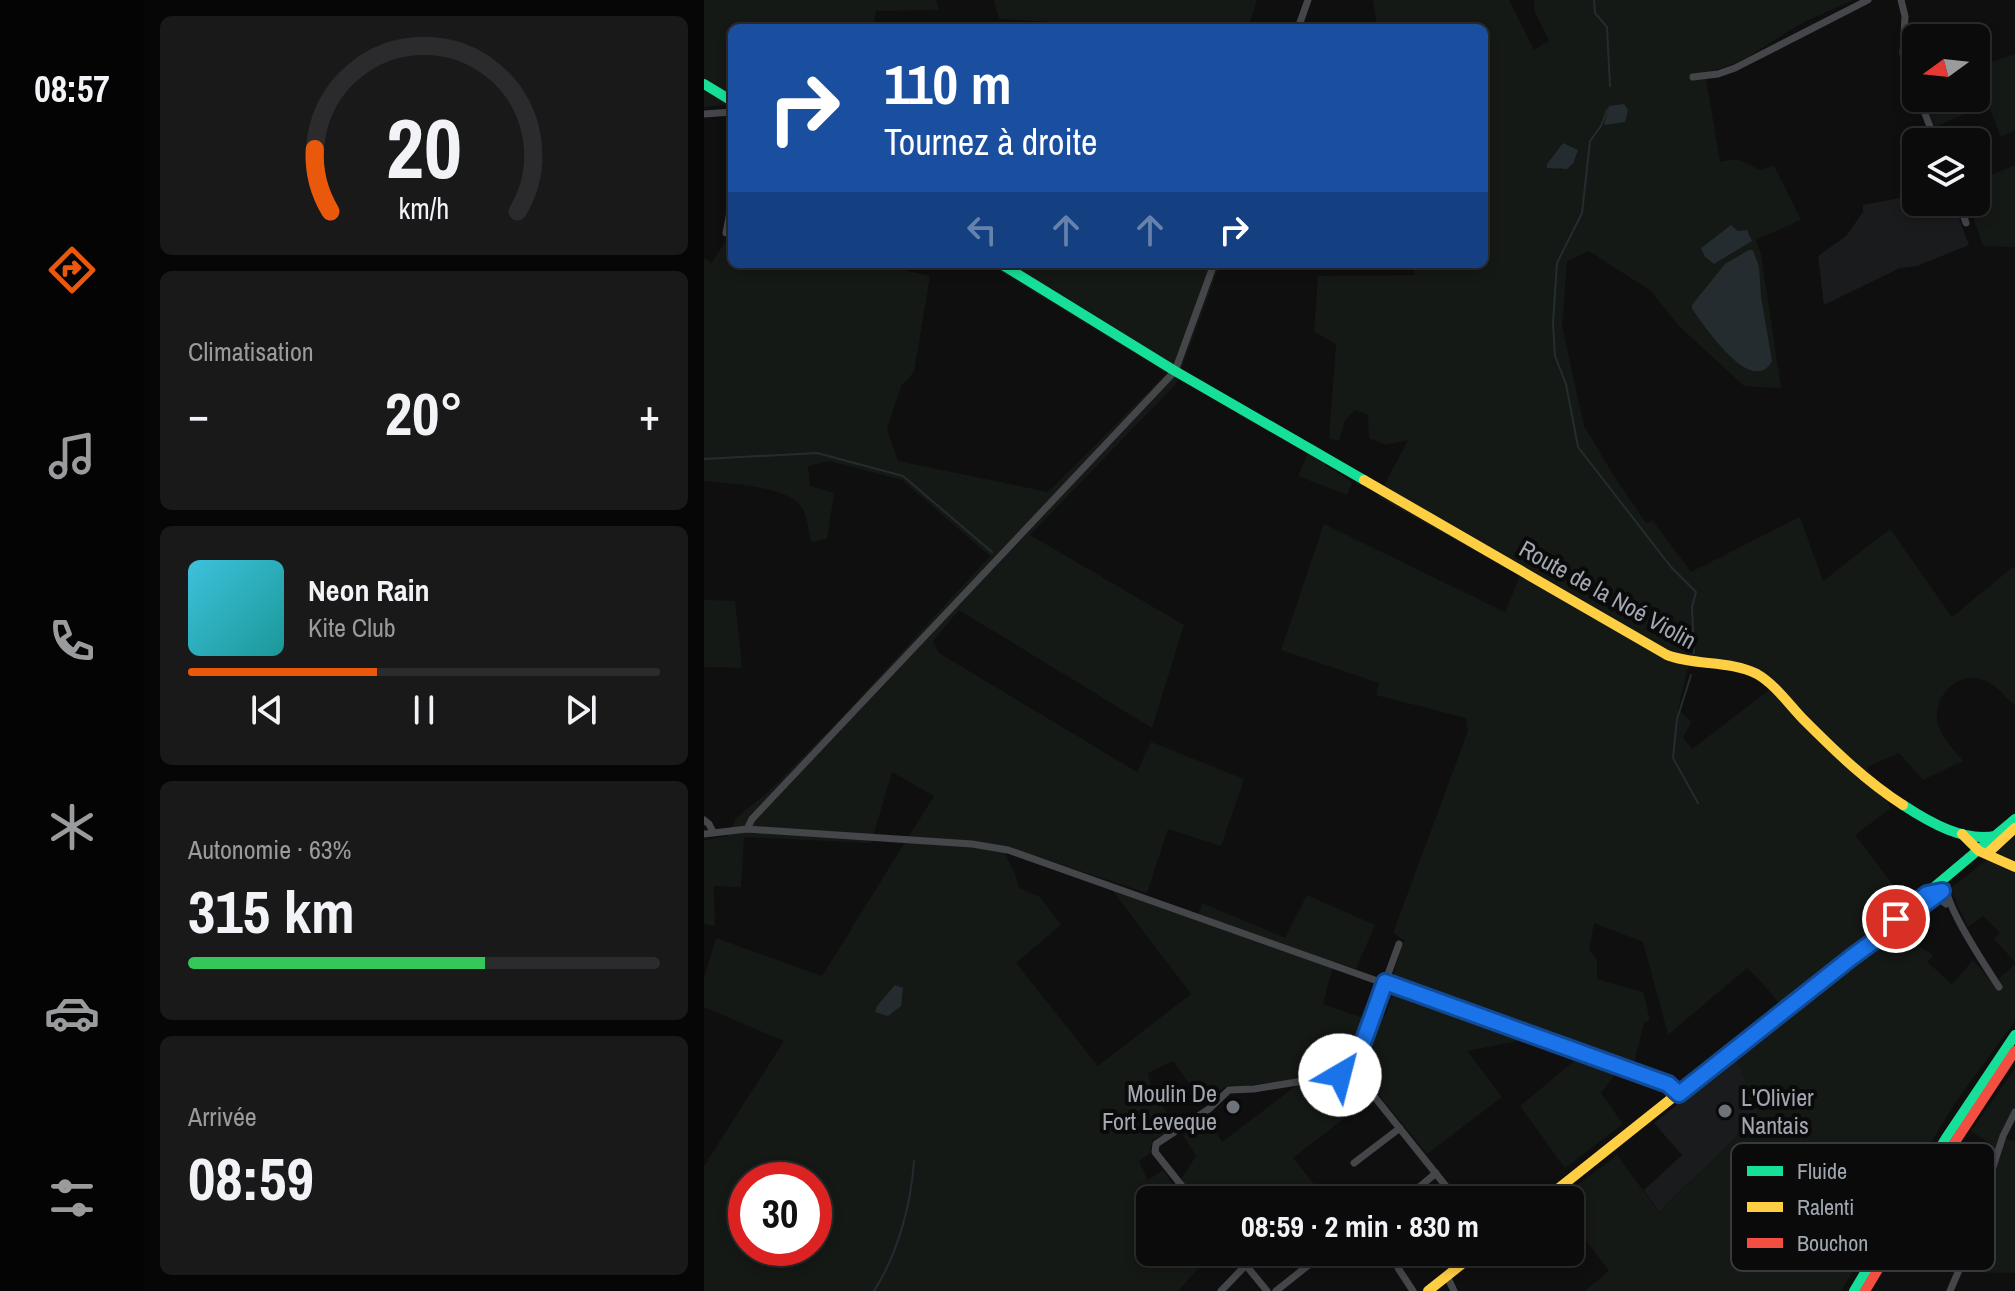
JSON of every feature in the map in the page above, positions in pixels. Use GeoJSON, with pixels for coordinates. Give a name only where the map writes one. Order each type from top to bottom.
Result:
{"type":"FeatureCollection","features":[{"type":"Feature","properties":{"kind":"main road"},"geometry":{"type":"LineString","coordinates":[[704,84],[728,99]]}},
{"type":"Feature","properties":{"kind":"main road","name":"Route de la Noé Violin"},"geometry":{"type":"LineString","coordinates":[[1008,268],[1175,371],[1667,655],[1694,665],[1736,668],[1759,676],[1886,794],[1926,820],[1991,846]]}},
{"type":"Feature","properties":{"kind":"main road"},"geometry":{"type":"LineString","coordinates":[[1562,1186],[1852,957],[1941,893],[2015,823]]}},
{"type":"Feature","properties":{"kind":"main road"},"geometry":{"type":"LineString","coordinates":[[1968,838],[1969,863]]}},
{"type":"Feature","properties":{"kind":"main road"},"geometry":{"type":"LineString","coordinates":[[1941,893],[1969,863],[1991,846]]}},
{"type":"Feature","properties":{"kind":"main road"},"geometry":{"type":"LineString","coordinates":[[1991,846],[2009,863]]}},
{"type":"Feature","properties":{"kind":"main road"},"geometry":{"type":"LineString","coordinates":[[1941,893],[1969,863],[1986,860],[2009,863]]}},
{"type":"Feature","properties":{"kind":"main road"},"geometry":{"type":"LineString","coordinates":[[1943,1143],[2015,1035]]}},
{"type":"Feature","properties":{"kind":"main road"},"geometry":{"type":"LineString","coordinates":[[1955,1143],[2015,1051]]}},
{"type":"Feature","properties":{"kind":"main road"},"geometry":{"type":"LineString","coordinates":[[1434,1289],[1460,1266]]}},
{"type":"Feature","properties":{"kind":"main road"},"geometry":{"type":"LineString","coordinates":[[1854,1291],[1866,1271]]}},
{"type":"Feature","properties":{"kind":"main road"},"geometry":{"type":"LineString","coordinates":[[1865,1291],[1877,1271]]}},
{"type":"Feature","properties":{"kind":"street"},"geometry":{"type":"LineString","coordinates":[[1299,24],[1308,0]]}},
{"type":"Feature","properties":{"kind":"street"},"geometry":{"type":"LineString","coordinates":[[1693,77],[1735,68],[1868,0]]}},
{"type":"Feature","properties":{"kind":"street"},"geometry":{"type":"LineString","coordinates":[[1901,0],[1905,24]]}},
{"type":"Feature","properties":{"kind":"street"},"geometry":{"type":"LineString","coordinates":[[704,114],[728,112]]}},
{"type":"Feature","properties":{"kind":"street"},"geometry":{"type":"LineString","coordinates":[[1964,216],[1966,223]]}},
{"type":"Feature","properties":{"kind":"street"},"geometry":{"type":"LineString","coordinates":[[726,233],[728,222]]}},
{"type":"Feature","properties":{"kind":"street"},"geometry":{"type":"LineString","coordinates":[[747,829],[752,819],[1175,371],[1213,268]]}},
{"type":"Feature","properties":{"kind":"street"},"geometry":{"type":"LineString","coordinates":[[704,820],[713,832]]}},
{"type":"Feature","properties":{"kind":"street"},"geometry":{"type":"LineString","coordinates":[[704,834],[747,829],[993,846],[1668,1084],[1679,1094]]}},
{"type":"Feature","properties":{"kind":"street"},"geometry":{"type":"LineString","coordinates":[[1941,893],[1999,987]]}},
{"type":"Feature","properties":{"kind":"street"},"geometry":{"type":"LineString","coordinates":[[1182,1186],[1155,1152],[1156,1144],[1209,1109],[1229,1090],[1254,1089],[1340,1075],[1353,1070],[1399,944]]}},
{"type":"Feature","properties":{"kind":"street"},"geometry":{"type":"LineString","coordinates":[[1353,1070],[1446,1186]]}},
{"type":"Feature","properties":{"kind":"street"},"geometry":{"type":"LineString","coordinates":[[1995,1161],[2015,1112]]}},
{"type":"Feature","properties":{"kind":"street"},"geometry":{"type":"LineString","coordinates":[[1354,1163],[1400,1128]]}},
{"type":"Feature","properties":{"kind":"street"},"geometry":{"type":"LineString","coordinates":[[1421,1186],[1436,1173]]}},
{"type":"Feature","properties":{"kind":"street"},"geometry":{"type":"LineString","coordinates":[[1221,1291],[1245,1266]]}},
{"type":"Feature","properties":{"kind":"street"},"geometry":{"type":"LineString","coordinates":[[1247,1266],[1267,1291]]}},
{"type":"Feature","properties":{"kind":"street"},"geometry":{"type":"LineString","coordinates":[[1276,1291],[1307,1266]]}},
{"type":"Feature","properties":{"kind":"street"},"geometry":{"type":"LineString","coordinates":[[1399,1266],[1413,1291]]}},
{"type":"Feature","properties":{"kind":"street"},"geometry":{"type":"LineString","coordinates":[[1950,1291],[1959,1271]]}},
{"type":"Feature","properties":{"kind":"street"},"geometry":{"type":"LineString","coordinates":[[1447,1276],[1454,1291]]}},
{"type":"Feature","properties":{"kind":"shaded area"},"geometry":{"type":"Polygon","coordinates":[[[704,0],[936,0],[939,10],[876,11],[874,24],[728,24],[728,104],[704,107],[704,0]]]}},
{"type":"Feature","properties":{"kind":"shaded area"},"geometry":{"type":"Polygon","coordinates":[[[994,0],[1257,0],[1249,24],[1086,24],[999,19],[994,0]]]}},
{"type":"Feature","properties":{"kind":"shaded area"},"geometry":{"type":"Polygon","coordinates":[[[1373,0],[1509,0],[1534,50],[1549,41],[1535,13],[1534,0],[1853,0],[1795,27],[1729,66],[1705,72],[1720,162],[1737,159],[1760,170],[1774,166],[1801,220],[1756,240],[1761,254],[1781,388],[1744,386],[1678,325],[1651,291],[1589,251],[1567,261],[1562,326],[1584,426],[1646,523],[1653,521],[1691,572],[1800,517],[1823,581],[1890,529],[1952,617],[2013,567],[2015,569],[2015,706],[1995,687],[1981,679],[1962,679],[1954,683],[1938,706],[1938,725],[1942,735],[1963,761],[1923,780],[1899,753],[1867,767],[1891,808],[1855,835],[1906,902],[1891,913],[1908,939],[1933,955],[1927,962],[1952,984],[1973,960],[1993,984],[2015,964],[2015,1021],[1955,1103],[1931,1143],[1731,1143],[1731,1271],[1853,1271],[1841,1291],[1585,1291],[1609,1271],[1584,1238],[1584,1186],[1576,1186],[1617,1155],[1659,1212],[1758,1115],[1736,1057],[1787,1014],[1747,968],[1668,1035],[1643,942],[1594,923],[1589,950],[1597,959],[1597,979],[1643,992],[1650,1020],[1644,1023],[1633,1067],[1623,1064],[1601,1093],[1623,1124],[1565,1168],[1520,1106],[1586,1051],[1544,1036],[1467,1051],[1502,1097],[1427,1154],[1377,1093],[1293,1158],[1315,1186],[1136,1186],[1136,1266],[1200,1266],[1178,1291],[704,1291],[704,1166],[784,1041],[704,1007],[704,978],[716,938],[822,976],[934,796],[892,772],[871,843],[744,837],[741,887],[714,886],[715,926],[704,924],[704,840],[728,836],[736,818],[768,792],[843,716],[990,556],[902,480],[829,461],[808,466],[810,486],[834,493],[827,539],[811,542],[805,513],[793,499],[756,487],[704,481],[704,258],[712,263],[728,237],[728,268],[894,268],[930,276],[914,372],[901,386],[887,429],[898,461],[1048,492],[1167,373],[995,268],[1219,268],[1176,384],[1030,535],[1184,625],[1152,728],[959,610],[933,641],[939,653],[1137,772],[1151,742],[1244,779],[1221,846],[1168,829],[1147,893],[1005,846],[1018,887],[1040,897],[1061,925],[1016,963],[1098,1066],[1191,994],[1112,890],[1197,920],[1202,903],[1285,938],[1307,895],[1375,925],[1356,969],[1334,962],[1323,1004],[1366,1019],[1385,1016],[1397,983],[1392,980],[1404,940],[1393,933],[1468,731],[1466,718],[1376,695],[1379,683],[1281,650],[1324,524],[1505,612],[1520,576],[1378,497],[1408,440],[1386,445],[1369,438],[1368,415],[1355,410],[1345,420],[1339,441],[1329,438],[1336,344],[1314,332],[1318,276],[1415,275],[1414,268],[1488,268],[1488,24],[1376,24],[1373,0]],[[1563,143],[1547,164],[1560,170],[1572,166],[1577,153],[1563,143]],[[1731,225],[1703,246],[1705,257],[1714,264],[1748,243],[1745,230],[1738,231],[1731,225]],[[1690,659],[1678,709],[1691,722],[1683,738],[1692,749],[1776,685],[1756,670],[1726,662],[1690,659]],[[1173,1061],[1148,1073],[1153,1093],[1178,1128],[1152,1140],[1150,1153],[1139,1161],[1148,1180],[1163,1170],[1173,1184],[1182,1178],[1196,1156],[1183,1135],[1207,1116],[1222,1142],[1297,1085],[1294,1079],[1240,1087],[1230,1085],[1201,1100],[1173,1061]]]}},
{"type":"Feature","properties":{"kind":"shaded area"},"geometry":{"type":"Polygon","coordinates":[[[2015,54],[2015,130],[2001,137],[1990,109],[1990,62],[2015,54]]]}},
{"type":"Feature","properties":{"kind":"shaded area"},"geometry":{"type":"Polygon","coordinates":[[[1624,104],[1628,110],[1625,122],[1604,125],[1609,106],[1624,104]]]}},
{"type":"Feature","properties":{"kind":"shaded area"},"geometry":{"type":"Polygon","coordinates":[[[1929,112],[1970,112],[1935,127],[1929,112]]]}},
{"type":"Feature","properties":{"kind":"shaded area"},"geometry":{"type":"Polygon","coordinates":[[[1563,143],[1578,150],[1573,164],[1567,169],[1547,168],[1547,164],[1563,143]]]}},
{"type":"Feature","properties":{"kind":"shaded area"},"geometry":{"type":"Polygon","coordinates":[[[2015,165],[2015,247],[1983,246],[1973,216],[1990,216],[1990,175],[2015,165]]]}},
{"type":"Feature","properties":{"kind":"shaded area"},"geometry":{"type":"Polygon","coordinates":[[[1902,198],[1902,216],[1958,216],[1969,245],[1917,266],[1900,268],[1824,305],[1818,256],[1846,236],[1863,212],[1863,205],[1902,198]]]}},
{"type":"Feature","properties":{"kind":"shaded area"},"geometry":{"type":"Polygon","coordinates":[[[1731,225],[1738,231],[1747,230],[1752,241],[1714,264],[1705,257],[1701,248],[1731,225]]]}},
{"type":"Feature","properties":{"kind":"shaded area"},"geometry":{"type":"Polygon","coordinates":[[[1753,250],[1759,267],[1772,361],[1763,370],[1753,371],[1729,355],[1692,309],[1725,264],[1753,250]]]}},
{"type":"Feature","properties":{"kind":"shaded area"},"geometry":{"type":"Polygon","coordinates":[[[1312,443],[1328,453],[1325,465],[1352,482],[1347,495],[1298,476],[1312,443]]]}},
{"type":"Feature","properties":{"kind":"shaded area"},"geometry":{"type":"Polygon","coordinates":[[[704,600],[735,601],[742,668],[704,667],[704,600]]]}},
{"type":"Feature","properties":{"kind":"shaded area"},"geometry":{"type":"Polygon","coordinates":[[[2015,837],[2015,962],[1994,939],[2000,933],[1983,916],[1968,927],[1950,889],[2015,837]]]}},
{"type":"Feature","properties":{"kind":"shaded area"},"geometry":{"type":"Polygon","coordinates":[[[895,985],[903,988],[901,1006],[888,1016],[875,1012],[877,1006],[895,985]]]}},
{"type":"Feature","properties":{"kind":"shaded area"},"geometry":{"type":"Polygon","coordinates":[[[1736,1057],[1759,1115],[1659,1212],[1644,1190],[1682,1155],[1654,1123],[1736,1057]]]}},
{"type":"Feature","properties":{"kind":"shaded area"},"geometry":{"type":"Polygon","coordinates":[[[2015,1068],[2015,1106],[2001,1131],[2009,1140],[2015,1141],[2015,1273],[1961,1271],[1995,1271],[1995,1143],[1989,1143],[1971,1131],[2015,1068]]]}},
{"type":"Feature","properties":{"kind":"waterway"},"geometry":{"type":"LineString","coordinates":[[1594,0],[1595,13],[1607,27],[1610,86]]}},
{"type":"Feature","properties":{"kind":"waterway"},"geometry":{"type":"LineString","coordinates":[[1607,110],[1601,126],[1590,141],[1582,213],[1557,263],[1553,323],[1555,356],[1566,384],[1578,447],[1671,567],[1696,592],[1692,607],[1694,653]]}},
{"type":"Feature","properties":{"kind":"waterway"},"geometry":{"type":"LineString","coordinates":[[704,459],[817,453],[903,476],[992,552]]}},
{"type":"Feature","properties":{"kind":"waterway"},"geometry":{"type":"LineString","coordinates":[[1691,675],[1677,719],[1673,758],[1698,803]]}},
{"type":"Feature","properties":{"kind":"waterway"},"geometry":{"type":"LineString","coordinates":[[874,1291],[890,1261],[902,1228],[914,1161]]}},
{"type":"Feature","properties":{"kind":"traffic: fast"},"geometry":{"type":"LineString","coordinates":[[704,84],[728,99]]}},
{"type":"Feature","properties":{"kind":"traffic: fast"},"geometry":{"type":"LineString","coordinates":[[1008,268],[1175,371],[1364,480]]}},
{"type":"Feature","properties":{"kind":"traffic: fast"},"geometry":{"type":"LineString","coordinates":[[1903,805],[1948,830],[1973,836],[1998,835]]}},
{"type":"Feature","properties":{"kind":"traffic: fast"},"geometry":{"type":"LineString","coordinates":[[1883,930],[2015,819]]}},
{"type":"Feature","properties":{"kind":"traffic: fast"},"geometry":{"type":"LineString","coordinates":[[1943,1143],[2015,1035]]}},
{"type":"Feature","properties":{"kind":"traffic: fast"},"geometry":{"type":"LineString","coordinates":[[1854,1291],[1866,1271]]}},
{"type":"Feature","properties":{"kind":"traffic: slow"},"geometry":{"type":"LineString","coordinates":[[1364,480],[1667,655],[1757,674],[1777,690],[1852,766],[1903,805]]}},
{"type":"Feature","properties":{"kind":"traffic: slow"},"geometry":{"type":"LineString","coordinates":[[1990,851],[2015,828]]}},
{"type":"Feature","properties":{"kind":"traffic: slow"},"geometry":{"type":"LineString","coordinates":[[1962,834],[1979,851],[2015,867]]}},
{"type":"Feature","properties":{"kind":"traffic: slow"},"geometry":{"type":"LineString","coordinates":[[1562,1186],[1883,930]]}},
{"type":"Feature","properties":{"kind":"traffic: slow"},"geometry":{"type":"LineString","coordinates":[[1428,1291],[1459,1266]]}},
{"type":"Feature","properties":{"kind":"traffic: jam"},"geometry":{"type":"LineString","coordinates":[[1954,1143],[2015,1051]]}},
{"type":"Feature","properties":{"kind":"traffic: jam"},"geometry":{"type":"LineString","coordinates":[[1865,1291],[1877,1271]]}},
{"type":"Feature","properties":{"kind":"place","name":"Moulin De Fort Leveque"},"geometry":{"type":"Point","coordinates":[1233,1107]}},
{"type":"Feature","properties":{"kind":"place","name":"L'Olivier Nantais"},"geometry":{"type":"Point","coordinates":[1725,1111]}},
{"type":"Feature","properties":{"kind":"route"},"geometry":{"type":"LineString","coordinates":[[1340,1075],[1353,1070],[1385,982],[1668,1084],[1679,1094],[1852,957],[1942,891],[1938,889],[1927,894],[1896,919]]}}]}
